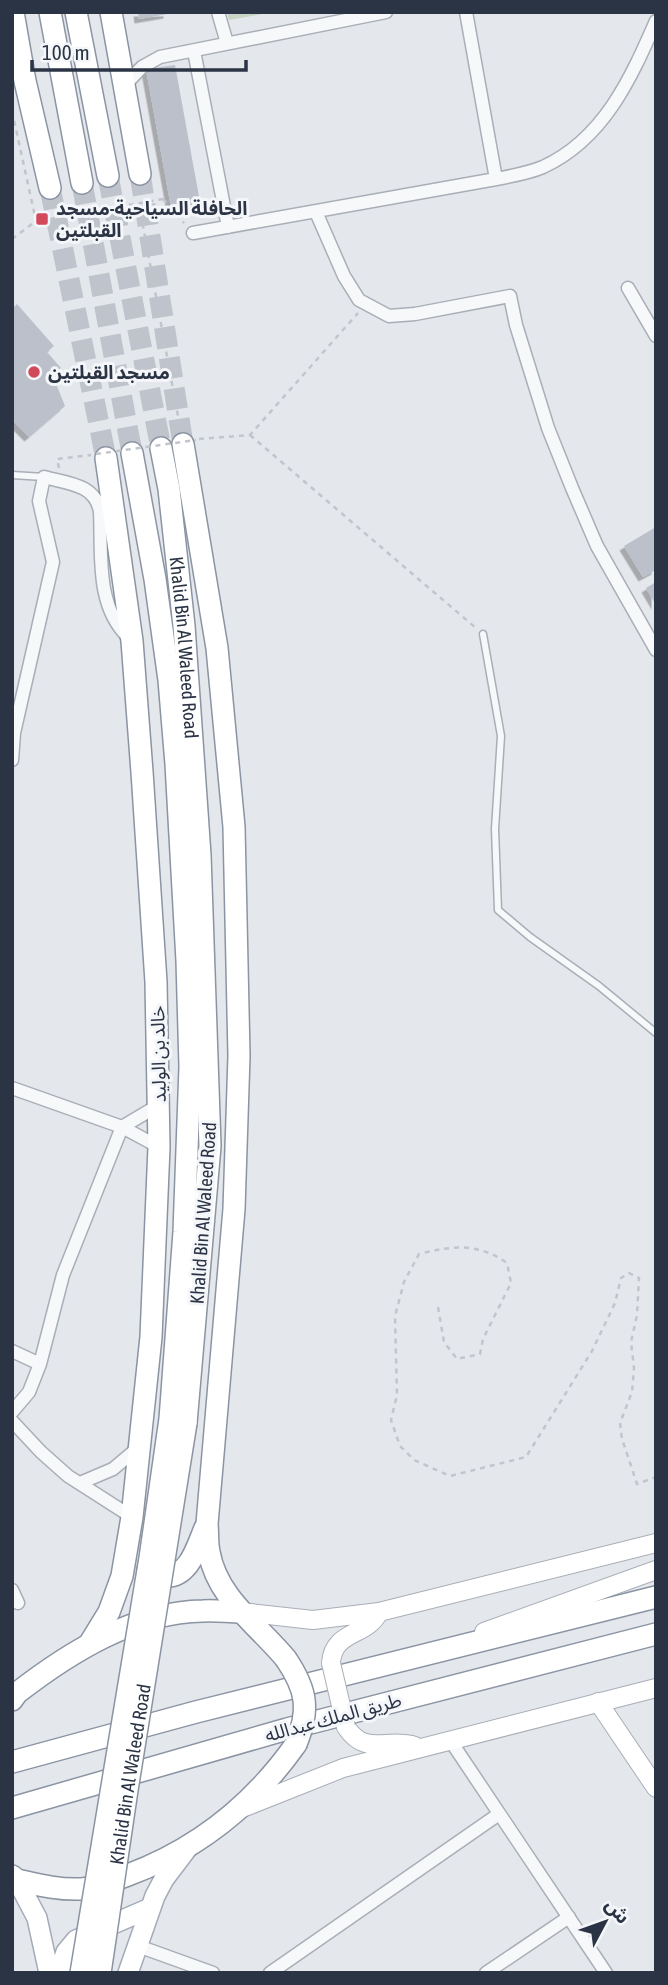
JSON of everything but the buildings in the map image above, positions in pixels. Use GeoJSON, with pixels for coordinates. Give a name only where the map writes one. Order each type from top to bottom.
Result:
{"type":"FeatureCollection","features":[{"type":"Feature","properties":{"kind":"highway"},"geometry":{"type":"LineString","coordinates":[[13,12],[19,82],[50,188]]}},
{"type":"Feature","properties":{"kind":"highway"},"geometry":{"type":"LineString","coordinates":[[50,12],[82,183]]}},
{"type":"Feature","properties":{"kind":"highway"},"geometry":{"type":"LineString","coordinates":[[75,12],[108,176]]}},
{"type":"Feature","properties":{"kind":"highway"},"geometry":{"type":"LineString","coordinates":[[111,12],[140,174]]}},
{"type":"Feature","properties":{"kind":"highway"},"geometry":{"type":"LineString","coordinates":[[15,1878],[55,1888],[84,1889],[149,1867],[189,1846],[240,1809],[261,1790],[296,1744],[305,1723],[304,1700],[298,1678],[286,1658],[241,1612],[218,1580],[209,1553],[207,1524],[234,1209],[239,1056],[234,827],[217,648],[190,442]]}},
{"type":"Feature","properties":{"kind":"highway","name":"Khalid Bin Al Waleed Road"},"geometry":{"type":"LineString","coordinates":[[100,1973],[178,1421],[210,1146],[200,855],[184,626],[169,489],[161,448]]}},
{"type":"Feature","properties":{"kind":"highway","name":"Khalid Bin Al Waleed Road"},"geometry":{"type":"LineString","coordinates":[[80,1973],[150,1558],[178,1421],[190,1067],[187,961],[169,680],[155,579],[132,453]]}},
{"type":"Feature","properties":{"kind":"highway","name":"خالد بن الوليد"},"geometry":{"type":"LineString","coordinates":[[90,1643],[109,1612],[126,1564],[151,1337],[159,1147],[156,982],[132,640],[101,456]]}},
{"type":"Feature","properties":{"kind":"highway"},"geometry":{"type":"LineString","coordinates":[[131,1525],[140,1560],[152,1574],[165,1577],[187,1568],[207,1524]]}},
{"type":"Feature","properties":{"kind":"highway","name":"طريق الملك عبدالله"},"geometry":{"type":"LineString","coordinates":[[12,1762],[656,1597]]}},
{"type":"Feature","properties":{"kind":"highway","name":"خالد بن الوليد"},"geometry":{"type":"LineString","coordinates":[[14,1696],[66,1657],[90,1643],[129,1627],[172,1614],[202,1611],[241,1612]]}},
{"type":"Feature","properties":{"kind":"highway","name":"طريق الملك عبدالله"},"geometry":{"type":"LineString","coordinates":[[12,1808],[287,1729],[656,1634]]}},
{"type":"Feature","properties":{"kind":"main road"},"geometry":{"type":"LineString","coordinates":[[241,1612],[313,1620],[379,1612],[656,1543]]}},
{"type":"Feature","properties":{"kind":"main road"},"geometry":{"type":"LineString","coordinates":[[404,1660],[656,1570]]}},
{"type":"Feature","properties":{"kind":"main road"},"geometry":{"type":"LineString","coordinates":[[379,1612],[368,1627],[345,1636],[336,1644],[331,1663],[346,1727],[355,1738],[367,1745],[396,1742],[420,1748]]}},
{"type":"Feature","properties":{"kind":"main road"},"geometry":{"type":"LineString","coordinates":[[240,1809],[343,1768],[656,1688]]}},
{"type":"Feature","properties":{"kind":"main road"},"geometry":{"type":"LineString","coordinates":[[597,1702],[655,1786]]}},
{"type":"Feature","properties":{"kind":"main road"},"geometry":{"type":"LineString","coordinates":[[128,1973],[150,1908],[164,1879],[189,1846]]}},
{"type":"Feature","properties":{"kind":"main road"},"geometry":{"type":"LineString","coordinates":[[15,1878],[37,1918],[50,1973]]}},
{"type":"Feature","properties":{"kind":"main road"},"geometry":{"type":"LineString","coordinates":[[59,1973],[66,1952],[76,1940],[150,1908]]}},
{"type":"Feature","properties":{"kind":"street"},"geometry":{"type":"LineString","coordinates":[[218,12],[227,43]]}},
{"type":"Feature","properties":{"kind":"street"},"geometry":{"type":"LineString","coordinates":[[125,85],[142,67],[152,61],[227,43],[386,12]]}},
{"type":"Feature","properties":{"kind":"street"},"geometry":{"type":"LineString","coordinates":[[466,12],[496,179]]}},
{"type":"Feature","properties":{"kind":"street"},"geometry":{"type":"LineString","coordinates":[[192,233],[496,179],[541,168],[563,156],[589,134],[609,111],[627,86],[656,21]]}},
{"type":"Feature","properties":{"kind":"street"},"geometry":{"type":"LineString","coordinates":[[194,51],[228,227]]}},
{"type":"Feature","properties":{"kind":"street"},"geometry":{"type":"LineString","coordinates":[[316,212],[344,276],[359,300],[389,316],[415,314],[510,296],[516,325],[548,428],[572,488],[597,545],[656,650]]}},
{"type":"Feature","properties":{"kind":"street"},"geometry":{"type":"LineString","coordinates":[[628,288],[656,336]]}},
{"type":"Feature","properties":{"kind":"street"},"geometry":{"type":"LineString","coordinates":[[12,760],[13,733],[53,562],[39,501],[44,477],[89,490],[97,500],[105,597],[112,616],[132,640]]}},
{"type":"Feature","properties":{"kind":"street"},"geometry":{"type":"LineString","coordinates":[[12,1088],[122,1127],[159,1147]]}},
{"type":"Feature","properties":{"kind":"street"},"geometry":{"type":"LineString","coordinates":[[12,1412],[29,1392],[40,1364],[63,1275],[122,1127],[159,1105]]}},
{"type":"Feature","properties":{"kind":"street"},"geometry":{"type":"LineString","coordinates":[[12,1351],[40,1364]]}},
{"type":"Feature","properties":{"kind":"street"},"geometry":{"type":"LineString","coordinates":[[12,1421],[41,1452],[131,1525]]}},
{"type":"Feature","properties":{"kind":"street"},"geometry":{"type":"LineString","coordinates":[[80,1483],[113,1469],[139,1447]]}},
{"type":"Feature","properties":{"kind":"street"},"geometry":{"type":"LineString","coordinates":[[12,1590],[18,1603]]}},
{"type":"Feature","properties":{"kind":"street"},"geometry":{"type":"LineString","coordinates":[[450,1740],[606,1973]]}},
{"type":"Feature","properties":{"kind":"street"},"geometry":{"type":"LineString","coordinates":[[270,1973],[499,1814]]}},
{"type":"Feature","properties":{"kind":"street"},"geometry":{"type":"LineString","coordinates":[[486,1973],[569,1917]]}},
{"type":"Feature","properties":{"kind":"street"},"geometry":{"type":"LineString","coordinates":[[138,1946],[214,1973]]}},
{"type":"Feature","properties":{"kind":"lane"},"geometry":{"type":"LineString","coordinates":[[12,475],[44,477]]}},
{"type":"Feature","properties":{"kind":"lane"},"geometry":{"type":"LineString","coordinates":[[483,634],[501,736],[495,829],[498,910],[656,1033]]}},
{"type":"Feature","properties":{"kind":"path"},"geometry":{"type":"LineString","coordinates":[[12,111],[36,220]]}},
{"type":"Feature","properties":{"kind":"path"},"geometry":{"type":"LineString","coordinates":[[12,239],[36,220],[163,199],[192,233]]}},
{"type":"Feature","properties":{"kind":"path"},"geometry":{"type":"LineString","coordinates":[[139,204],[190,442]]}},
{"type":"Feature","properties":{"kind":"path"},"geometry":{"type":"LineString","coordinates":[[61,481],[57,459],[101,456],[250,435],[366,303]]}},
{"type":"Feature","properties":{"kind":"path"},"geometry":{"type":"LineString","coordinates":[[250,435],[483,634]]}},
{"type":"Feature","properties":{"kind":"path"},"geometry":{"type":"LineString","coordinates":[[438,1307],[444,1342],[457,1359],[480,1354],[483,1339],[511,1283],[507,1263],[492,1253],[452,1246],[419,1254],[404,1282],[395,1315],[397,1395],[391,1420],[400,1446],[414,1460],[450,1476],[526,1457],[592,1351],[615,1303],[621,1278],[629,1273],[639,1278],[637,1315],[631,1342],[634,1368],[632,1392],[620,1423],[622,1438],[637,1484],[656,1477]]}},
{"type":"Feature","properties":{"kind":"green space"},"geometry":{"type":"Polygon","coordinates":[[[227,12],[274,12],[229,20],[227,12]]]}},
{"type":"Feature","properties":{"kind":"tunnel"},"geometry":{"type":"LineString","coordinates":[[140,174],[183,444]]}},
{"type":"Feature","properties":{"kind":"tunnel"},"geometry":{"type":"LineString","coordinates":[[108,176],[161,448]]}},
{"type":"Feature","properties":{"kind":"tunnel"},"geometry":{"type":"LineString","coordinates":[[82,183],[132,453]]}},
{"type":"Feature","properties":{"kind":"tunnel"},"geometry":{"type":"LineString","coordinates":[[50,188],[106,458]]}},
{"type":"Feature","properties":{"kind":"place","name":"الحافلة السياحية-مسجد القبلتين"},"geometry":{"type":"Point","coordinates":[42,219]}},
{"type":"Feature","properties":{"kind":"place","name":"مسجد القبلتين"},"geometry":{"type":"Point","coordinates":[34,372]}}]}
